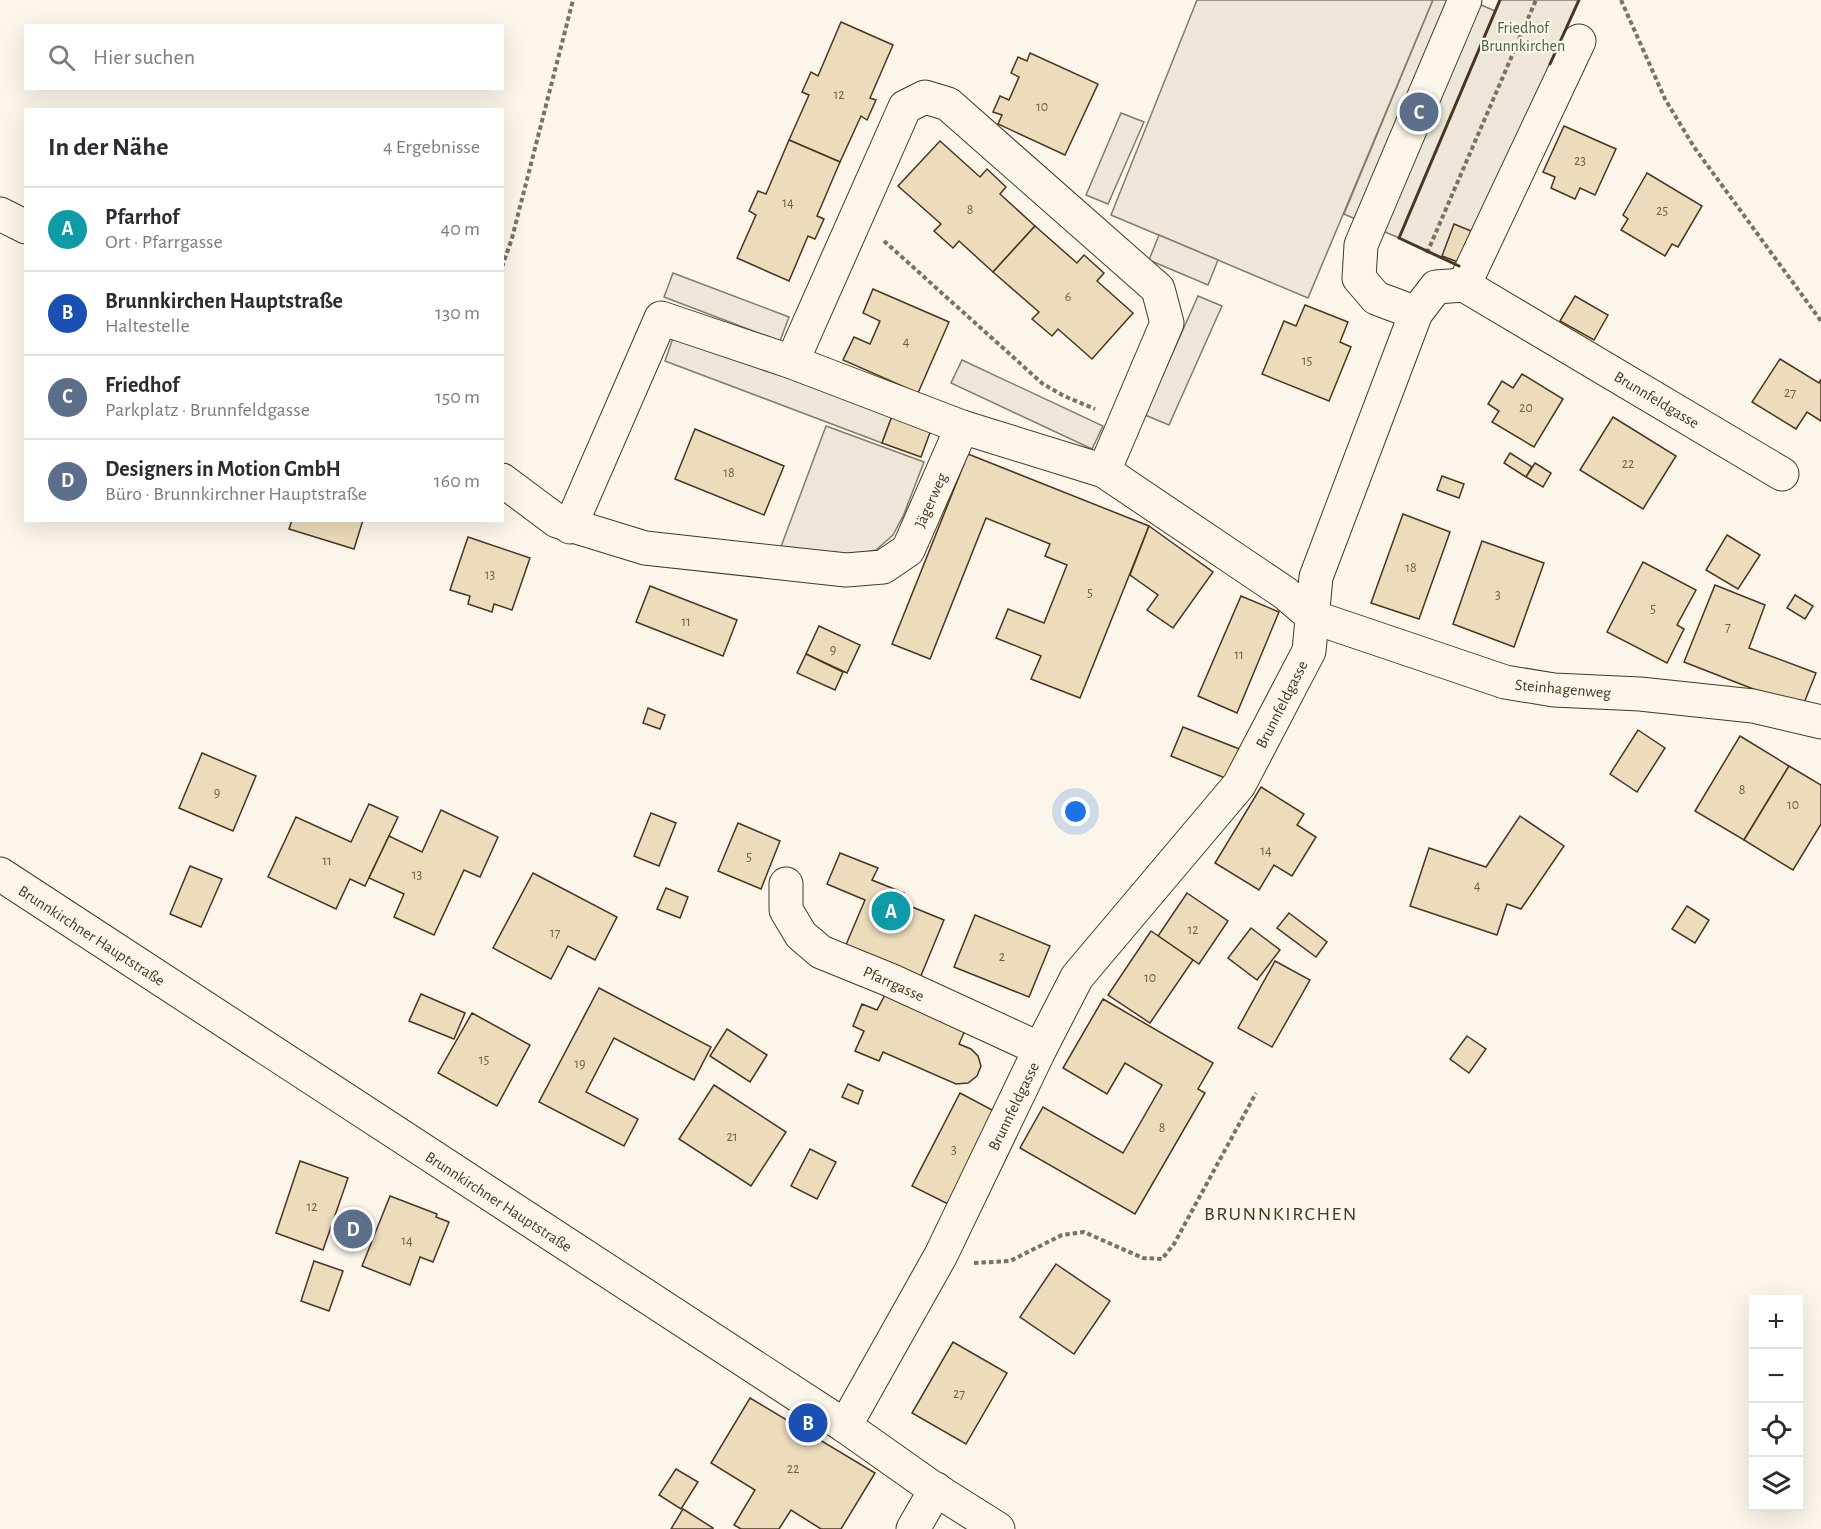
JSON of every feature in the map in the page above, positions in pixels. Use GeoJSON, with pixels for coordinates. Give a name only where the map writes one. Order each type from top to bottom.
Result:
{"type":"FeatureCollection","features":[{"type":"Feature","properties":{"kind":"street"},"geometry":{"type":"LineString","coordinates":[[1416,313],[1376,298],[1359,278],[1362,245],[1465,0]]}},
{"type":"Feature","properties":{"kind":"street"},"geometry":{"type":"LineString","coordinates":[[1464,285],[1579,41]]}},
{"type":"Feature","properties":{"kind":"street"},"geometry":{"type":"LineString","coordinates":[[792,362],[905,107],[925,97],[948,104],[1158,289],[1167,323],[1104,471]]}},
{"type":"Feature","properties":{"kind":"street"},"geometry":{"type":"LineString","coordinates":[[0,214],[24,225]]}},
{"type":"Feature","properties":{"kind":"street","name":"Brunnfeldgasse"},"geometry":{"type":"LineString","coordinates":[[845,1426],[941,1255],[1077,977],[1239,785],[1309,651],[1316,577],[1416,313],[1436,287],[1464,285],[1782,474]]}},
{"type":"Feature","properties":{"kind":"street"},"geometry":{"type":"LineString","coordinates":[[570,526],[661,318],[792,362],[962,428],[1104,471],[1285,593],[1313,617]]}},
{"type":"Feature","properties":{"kind":"street","name":"Jägerweg"},"geometry":{"type":"LineString","coordinates":[[504,481],[557,521],[645,548],[846,570],[883,567],[908,550],[962,428]]}},
{"type":"Feature","properties":{"kind":"street","name":"Steinhagenweg"},"geometry":{"type":"LineString","coordinates":[[1313,617],[1505,682],[1554,690],[1640,694],[1753,706],[1821,722]]}},
{"type":"Feature","properties":{"kind":"street","name":"Brunnkirchner Hauptstraße"},"geometry":{"type":"LineString","coordinates":[[0,874],[845,1426],[998,1529]]}},
{"type":"Feature","properties":{"kind":"street","name":"Pfarrgasse"},"geometry":{"type":"LineString","coordinates":[[786,884],[786,910],[801,935],[821,952],[890,980],[1040,1049]]}},
{"type":"Feature","properties":{"kind":"street"},"geometry":{"type":"LineString","coordinates":[[913,1529],[936,1489]]}},
{"type":"Feature","properties":{"kind":"path"},"geometry":{"type":"LineString","coordinates":[[504,261],[512,238],[573,0]]}},
{"type":"Feature","properties":{"kind":"path"},"geometry":{"type":"LineString","coordinates":[[1428,252],[1536,0]]}},
{"type":"Feature","properties":{"kind":"path"},"geometry":{"type":"LineString","coordinates":[[1621,0],[1665,99],[1694,147],[1821,321]]}},
{"type":"Feature","properties":{"kind":"path"},"geometry":{"type":"LineString","coordinates":[[856,217],[1043,384],[1064,396],[1124,422]]}},
{"type":"Feature","properties":{"kind":"path"},"geometry":{"type":"LineString","coordinates":[[941,1255],[977,1263],[1010,1261],[1062,1234],[1084,1232],[1143,1258],[1162,1259],[1174,1244],[1256,1093]]}},
{"type":"Feature","properties":{"kind":"green space"},"geometry":{"type":"Polygon","coordinates":[[[1197,0],[1433,0],[1308,298],[1111,215],[1197,0]]]}},
{"type":"Feature","properties":{"kind":"green space","name":"Friedhof Brunnkirchen"},"geometry":{"type":"Polygon","coordinates":[[[1500,0],[1579,0],[1460,266],[1399,238],[1500,0]]]}},
{"type":"Feature","properties":{"kind":"shaded area"},"geometry":{"type":"Polygon","coordinates":[[[1433,0],[1470,0],[1495,11],[1399,238],[1344,214],[1433,0]]]}},
{"type":"Feature","properties":{"kind":"shaded area"},"geometry":{"type":"Polygon","coordinates":[[[1121,113],[1144,122],[1108,204],[1086,195],[1121,113]]]}},
{"type":"Feature","properties":{"kind":"shaded area"},"geometry":{"type":"Polygon","coordinates":[[[1159,235],[1218,260],[1208,285],[1149,260],[1159,235]]]}},
{"type":"Feature","properties":{"kind":"shaded area"},"geometry":{"type":"Polygon","coordinates":[[[673,273],[789,317],[780,341],[664,297],[673,273]]]}},
{"type":"Feature","properties":{"kind":"shaded area"},"geometry":{"type":"Polygon","coordinates":[[[1198,296],[1222,306],[1169,425],[1145,415],[1198,296]]]}},
{"type":"Feature","properties":{"kind":"shaded area"},"geometry":{"type":"Polygon","coordinates":[[[674,335],[892,416],[882,443],[665,361],[674,335]]]}},
{"type":"Feature","properties":{"kind":"shaded area"},"geometry":{"type":"Polygon","coordinates":[[[962,360],[1103,426],[1092,449],[951,383],[962,360]]]}},
{"type":"Feature","properties":{"kind":"shaded area"},"geometry":{"type":"Polygon","coordinates":[[[826,426],[924,462],[904,514],[893,535],[876,550],[855,554],[779,552],[826,426]]]}},
{"type":"Feature","properties":{"kind":"building"},"geometry":{"type":"Polygon","coordinates":[[[841,22],[893,45],[870,98],[876,100],[867,120],[861,116],[840,162],[789,140],[809,95],[802,92],[811,72],[818,76],[841,22]]]}},
{"type":"Feature","properties":{"kind":"building"},"geometry":{"type":"Polygon","coordinates":[[[1030,53],[1098,84],[1065,155],[998,124],[1002,115],[993,112],[1000,96],[1009,100],[1019,77],[1011,73],[1018,57],[1027,61],[1030,53]]]}},
{"type":"Feature","properties":{"kind":"building"},"geometry":{"type":"Polygon","coordinates":[[[1564,126],[1616,149],[1595,195],[1580,188],[1575,199],[1551,188],[1555,177],[1543,172],[1564,126]]]}},
{"type":"Feature","properties":{"kind":"building"},"geometry":{"type":"Polygon","coordinates":[[[789,140],[840,162],[817,216],[824,219],[815,239],[808,236],[789,281],[737,258],[756,215],[749,211],[758,191],[766,194],[789,140]]]}},
{"type":"Feature","properties":{"kind":"building"},"geometry":{"type":"Polygon","coordinates":[[[940,141],[980,177],[987,169],[1006,187],[1000,194],[1035,226],[993,272],[959,241],[953,248],[934,231],[941,224],[898,186],[940,141]]]}},
{"type":"Feature","properties":{"kind":"building"},"geometry":{"type":"Polygon","coordinates":[[[1647,173],[1702,206],[1678,247],[1672,244],[1665,256],[1621,230],[1628,219],[1623,215],[1647,173]]]}},
{"type":"Feature","properties":{"kind":"building"},"geometry":{"type":"Polygon","coordinates":[[[1454,224],[1471,231],[1458,262],[1442,256],[1454,224]]]}},
{"type":"Feature","properties":{"kind":"building"},"geometry":{"type":"Polygon","coordinates":[[[1035,226],[1077,263],[1084,255],[1104,273],[1097,281],[1133,313],[1092,359],[1058,329],[1052,336],[1032,319],[1039,312],[993,272],[1035,226]]]}},
{"type":"Feature","properties":{"kind":"building"},"geometry":{"type":"Polygon","coordinates":[[[873,289],[949,322],[918,393],[843,360],[854,337],[870,344],[880,321],[863,313],[873,289]]]}},
{"type":"Feature","properties":{"kind":"building"},"geometry":{"type":"Polygon","coordinates":[[[1575,296],[1608,315],[1594,340],[1560,321],[1575,296]]]}},
{"type":"Feature","properties":{"kind":"building"},"geometry":{"type":"Polygon","coordinates":[[[1305,305],[1348,322],[1340,342],[1351,347],[1329,401],[1262,374],[1284,321],[1296,326],[1305,305]]]}},
{"type":"Feature","properties":{"kind":"building"},"geometry":{"type":"Polygon","coordinates":[[[1780,359],[1819,383],[1821,379],[1821,421],[1807,412],[1796,429],[1752,402],[1780,359]]]}},
{"type":"Feature","properties":{"kind":"building"},"geometry":{"type":"Polygon","coordinates":[[[1522,374],[1563,399],[1534,447],[1492,422],[1499,411],[1488,404],[1502,381],[1513,388],[1522,374]]]}},
{"type":"Feature","properties":{"kind":"building"},"geometry":{"type":"Polygon","coordinates":[[[892,416],[931,430],[921,457],[882,443],[892,416]]]}},
{"type":"Feature","properties":{"kind":"building"},"geometry":{"type":"Polygon","coordinates":[[[1613,417],[1676,456],[1643,509],[1580,470],[1613,417]]]}},
{"type":"Feature","properties":{"kind":"building"},"geometry":{"type":"Polygon","coordinates":[[[695,429],[784,466],[764,515],[675,479],[695,429]]]}},
{"type":"Feature","properties":{"kind":"building"},"geometry":{"type":"Polygon","coordinates":[[[1510,453],[1532,467],[1526,477],[1504,463],[1510,453]]]}},
{"type":"Feature","properties":{"kind":"building"},"geometry":{"type":"Polygon","coordinates":[[[968,454],[1149,526],[1080,698],[1031,679],[1041,656],[996,638],[1008,609],[1044,623],[1067,565],[1045,556],[1050,544],[986,518],[930,659],[892,644],[968,454]]]}},
{"type":"Feature","properties":{"kind":"building"},"geometry":{"type":"Polygon","coordinates":[[[1535,463],[1551,473],[1543,487],[1526,477],[1535,463]]]}},
{"type":"Feature","properties":{"kind":"building"},"geometry":{"type":"Polygon","coordinates":[[[1442,476],[1464,484],[1459,498],[1437,490],[1442,476]]]}},
{"type":"Feature","properties":{"kind":"building"},"geometry":{"type":"Polygon","coordinates":[[[1403,514],[1450,532],[1419,619],[1371,603],[1403,514]]]}},
{"type":"Feature","properties":{"kind":"building"},"geometry":{"type":"Polygon","coordinates":[[[291,522],[362,522],[354,549],[289,529],[291,522]]]}},
{"type":"Feature","properties":{"kind":"building"},"geometry":{"type":"Polygon","coordinates":[[[1149,526],[1213,572],[1173,628],[1147,610],[1158,595],[1130,575],[1149,526]]]}},
{"type":"Feature","properties":{"kind":"building"},"geometry":{"type":"Polygon","coordinates":[[[1727,535],[1760,555],[1738,589],[1706,570],[1727,535]]]}},
{"type":"Feature","properties":{"kind":"building"},"geometry":{"type":"Polygon","coordinates":[[[468,537],[530,558],[512,610],[494,604],[492,612],[468,604],[470,596],[450,590],[468,537]]]}},
{"type":"Feature","properties":{"kind":"building"},"geometry":{"type":"Polygon","coordinates":[[[1482,541],[1544,563],[1514,647],[1453,624],[1482,541]]]}},
{"type":"Feature","properties":{"kind":"building"},"geometry":{"type":"Polygon","coordinates":[[[1643,562],[1696,590],[1677,625],[1684,629],[1667,663],[1607,632],[1643,562]]]}},
{"type":"Feature","properties":{"kind":"building"},"geometry":{"type":"Polygon","coordinates":[[[1715,585],[1765,605],[1749,648],[1816,673],[1802,708],[1684,662],[1715,585]]]}},
{"type":"Feature","properties":{"kind":"building"},"geometry":{"type":"Polygon","coordinates":[[[650,586],[737,620],[723,656],[636,622],[650,586]]]}},
{"type":"Feature","properties":{"kind":"building"},"geometry":{"type":"Polygon","coordinates":[[[1795,595],[1813,606],[1805,619],[1787,608],[1795,595]]]}},
{"type":"Feature","properties":{"kind":"building"},"geometry":{"type":"Polygon","coordinates":[[[1241,596],[1279,612],[1237,713],[1198,696],[1241,596]]]}},
{"type":"Feature","properties":{"kind":"building"},"geometry":{"type":"Polygon","coordinates":[[[819,626],[860,645],[847,673],[806,654],[819,626]]]}},
{"type":"Feature","properties":{"kind":"building"},"geometry":{"type":"Polygon","coordinates":[[[806,654],[843,672],[835,690],[797,673],[806,654]]]}},
{"type":"Feature","properties":{"kind":"building"},"geometry":{"type":"Polygon","coordinates":[[[648,708],[665,715],[660,729],[643,723],[648,708]]]}},
{"type":"Feature","properties":{"kind":"building"},"geometry":{"type":"Polygon","coordinates":[[[1183,727],[1242,750],[1230,780],[1171,756],[1183,727]]]}},
{"type":"Feature","properties":{"kind":"building"},"geometry":{"type":"Polygon","coordinates":[[[1638,730],[1665,748],[1637,792],[1610,774],[1638,730]]]}},
{"type":"Feature","properties":{"kind":"building"},"geometry":{"type":"Polygon","coordinates":[[[1740,736],[1789,766],[1744,840],[1695,811],[1740,736]]]}},
{"type":"Feature","properties":{"kind":"building"},"geometry":{"type":"Polygon","coordinates":[[[202,753],[256,776],[233,831],[179,808],[202,753]]]}},
{"type":"Feature","properties":{"kind":"building"},"geometry":{"type":"Polygon","coordinates":[[[1789,766],[1821,785],[1821,824],[1793,870],[1744,840],[1789,766]]]}},
{"type":"Feature","properties":{"kind":"building"},"geometry":{"type":"Polygon","coordinates":[[[1261,787],[1304,814],[1297,825],[1316,837],[1292,876],[1274,865],[1259,890],[1215,863],[1261,787]]]}},
{"type":"Feature","properties":{"kind":"building"},"geometry":{"type":"Polygon","coordinates":[[[369,804],[398,817],[365,886],[350,879],[336,909],[268,877],[296,817],[351,842],[369,804]]]}},
{"type":"Feature","properties":{"kind":"building"},"geometry":{"type":"Polygon","coordinates":[[[441,810],[498,837],[480,877],[464,870],[434,935],[394,917],[404,894],[369,878],[389,836],[422,852],[441,810]]]}},
{"type":"Feature","properties":{"kind":"building"},"geometry":{"type":"Polygon","coordinates":[[[651,813],[676,823],[659,866],[634,856],[651,813]]]}},
{"type":"Feature","properties":{"kind":"building"},"geometry":{"type":"Polygon","coordinates":[[[1520,816],[1564,846],[1521,909],[1507,904],[1497,935],[1410,906],[1429,848],[1486,867],[1520,816]]]}},
{"type":"Feature","properties":{"kind":"building"},"geometry":{"type":"Polygon","coordinates":[[[738,823],[780,841],[761,889],[718,871],[738,823]]]}},
{"type":"Feature","properties":{"kind":"building"},"geometry":{"type":"Polygon","coordinates":[[[840,853],[878,868],[872,880],[904,893],[900,902],[944,920],[920,978],[845,947],[865,900],[827,884],[840,853]]]}},
{"type":"Feature","properties":{"kind":"building"},"geometry":{"type":"Polygon","coordinates":[[[190,866],[222,879],[201,927],[170,914],[190,866]]]}},
{"type":"Feature","properties":{"kind":"building"},"geometry":{"type":"Polygon","coordinates":[[[533,873],[617,917],[595,960],[568,946],[551,979],[493,948],[533,873]]]}},
{"type":"Feature","properties":{"kind":"building"},"geometry":{"type":"Polygon","coordinates":[[[666,888],[688,897],[680,918],[657,909],[666,888]]]}},
{"type":"Feature","properties":{"kind":"building"},"geometry":{"type":"Polygon","coordinates":[[[1187,893],[1228,921],[1199,964],[1158,936],[1187,893]]]}},
{"type":"Feature","properties":{"kind":"building"},"geometry":{"type":"Polygon","coordinates":[[[1687,906],[1709,920],[1695,943],[1672,929],[1687,906]]]}},
{"type":"Feature","properties":{"kind":"building"},"geometry":{"type":"Polygon","coordinates":[[[1289,913],[1327,942],[1316,957],[1277,928],[1289,913]]]}},
{"type":"Feature","properties":{"kind":"building"},"geometry":{"type":"Polygon","coordinates":[[[975,915],[1050,946],[1029,997],[954,967],[975,915]]]}},
{"type":"Feature","properties":{"kind":"building"},"geometry":{"type":"Polygon","coordinates":[[[1251,928],[1280,950],[1257,980],[1228,958],[1251,928]]]}},
{"type":"Feature","properties":{"kind":"building"},"geometry":{"type":"Polygon","coordinates":[[[1151,931],[1193,960],[1150,1023],[1108,995],[1151,931]]]}},
{"type":"Feature","properties":{"kind":"building"},"geometry":{"type":"Polygon","coordinates":[[[1275,961],[1310,980],[1272,1047],[1238,1028],[1275,961]]]}},
{"type":"Feature","properties":{"kind":"building"},"geometry":{"type":"Polygon","coordinates":[[[599,988],[711,1047],[694,1080],[614,1038],[586,1092],[638,1119],[624,1146],[539,1102],[599,988]]]}},
{"type":"Feature","properties":{"kind":"building"},"geometry":{"type":"Polygon","coordinates":[[[886,993],[966,1028],[959,1044],[971,1049],[978,1056],[981,1066],[977,1076],[968,1083],[956,1084],[883,1052],[879,1061],[855,1051],[864,1031],[853,1026],[862,1004],[877,1010],[886,993]]]}},
{"type":"Feature","properties":{"kind":"building"},"geometry":{"type":"Polygon","coordinates":[[[421,994],[465,1013],[454,1039],[409,1021],[421,994]]]}},
{"type":"Feature","properties":{"kind":"building"},"geometry":{"type":"Polygon","coordinates":[[[1103,999],[1213,1063],[1198,1089],[1205,1093],[1135,1214],[1020,1148],[1043,1107],[1123,1153],[1162,1085],[1125,1063],[1107,1094],[1063,1068],[1103,999]]]}},
{"type":"Feature","properties":{"kind":"building"},"geometry":{"type":"Polygon","coordinates":[[[472,1013],[530,1045],[497,1106],[438,1073],[472,1013]]]}},
{"type":"Feature","properties":{"kind":"building"},"geometry":{"type":"Polygon","coordinates":[[[727,1029],[767,1055],[750,1082],[710,1056],[727,1029]]]}},
{"type":"Feature","properties":{"kind":"building"},"geometry":{"type":"Polygon","coordinates":[[[1467,1036],[1486,1049],[1469,1073],[1450,1059],[1467,1036]]]}},
{"type":"Feature","properties":{"kind":"building"},"geometry":{"type":"Polygon","coordinates":[[[848,1084],[863,1091],[858,1104],[842,1097],[848,1084]]]}},
{"type":"Feature","properties":{"kind":"building"},"geometry":{"type":"Polygon","coordinates":[[[714,1085],[786,1132],[751,1186],[679,1139],[714,1085]]]}},
{"type":"Feature","properties":{"kind":"building"},"geometry":{"type":"Polygon","coordinates":[[[960,1093],[996,1112],[948,1204],[912,1186],[960,1093]]]}},
{"type":"Feature","properties":{"kind":"building"},"geometry":{"type":"Polygon","coordinates":[[[810,1149],[836,1162],[817,1199],[791,1186],[810,1149]]]}},
{"type":"Feature","properties":{"kind":"building"},"geometry":{"type":"Polygon","coordinates":[[[300,1161],[348,1178],[323,1250],[276,1233],[300,1161]]]}},
{"type":"Feature","properties":{"kind":"building"},"geometry":{"type":"Polygon","coordinates":[[[390,1196],[437,1214],[436,1217],[449,1222],[433,1262],[420,1257],[410,1285],[362,1266],[390,1196]]]}},
{"type":"Feature","properties":{"kind":"building"},"geometry":{"type":"Polygon","coordinates":[[[314,1261],[343,1271],[329,1311],[301,1301],[314,1261]]]}},
{"type":"Feature","properties":{"kind":"building"},"geometry":{"type":"Polygon","coordinates":[[[1056,1264],[1110,1301],[1074,1354],[1020,1317],[1056,1264]]]}},
{"type":"Feature","properties":{"kind":"building"},"geometry":{"type":"Polygon","coordinates":[[[953,1342],[1007,1373],[966,1444],[912,1413],[953,1342]]]}},
{"type":"Feature","properties":{"kind":"building"},"geometry":{"type":"Polygon","coordinates":[[[750,1398],[875,1473],[841,1529],[821,1529],[791,1510],[779,1529],[741,1529],[734,1525],[755,1490],[711,1463],[750,1398]]]}},
{"type":"Feature","properties":{"kind":"building"},"geometry":{"type":"Polygon","coordinates":[[[676,1469],[698,1482],[681,1509],[659,1495],[676,1469]]]}},
{"type":"Feature","properties":{"kind":"building"},"geometry":{"type":"Polygon","coordinates":[[[683,1509],[713,1528],[713,1529],[671,1529],[683,1509]]]}},
{"type":"Feature","properties":{"kind":"wall"},"geometry":{"type":"LineString","coordinates":[[1459,266],[1399,238],[1500,0]]}},
{"type":"Feature","properties":{"kind":"wall"},"geometry":{"type":"LineString","coordinates":[[1550,64],[1579,0]]}},
{"type":"Feature","properties":{"kind":"place","name":"Friedhof"},"geometry":{"type":"Point","coordinates":[1419,112]}},
{"type":"Feature","properties":{"kind":"place","name":"Pfarrhof"},"geometry":{"type":"Point","coordinates":[891,911]}},
{"type":"Feature","properties":{"kind":"place","name":"Designers in Motion GmbH"},"geometry":{"type":"Point","coordinates":[353,1229]}},
{"type":"Feature","properties":{"kind":"place","name":"Brunnkirchen Hauptstraße"},"geometry":{"type":"Point","coordinates":[808,1423]}},
{"type":"Feature","properties":{"kind":"district","name":"BRUNNKIRCHEN"},"geometry":{"type":"Point","coordinates":[1281,1213]}}]}
